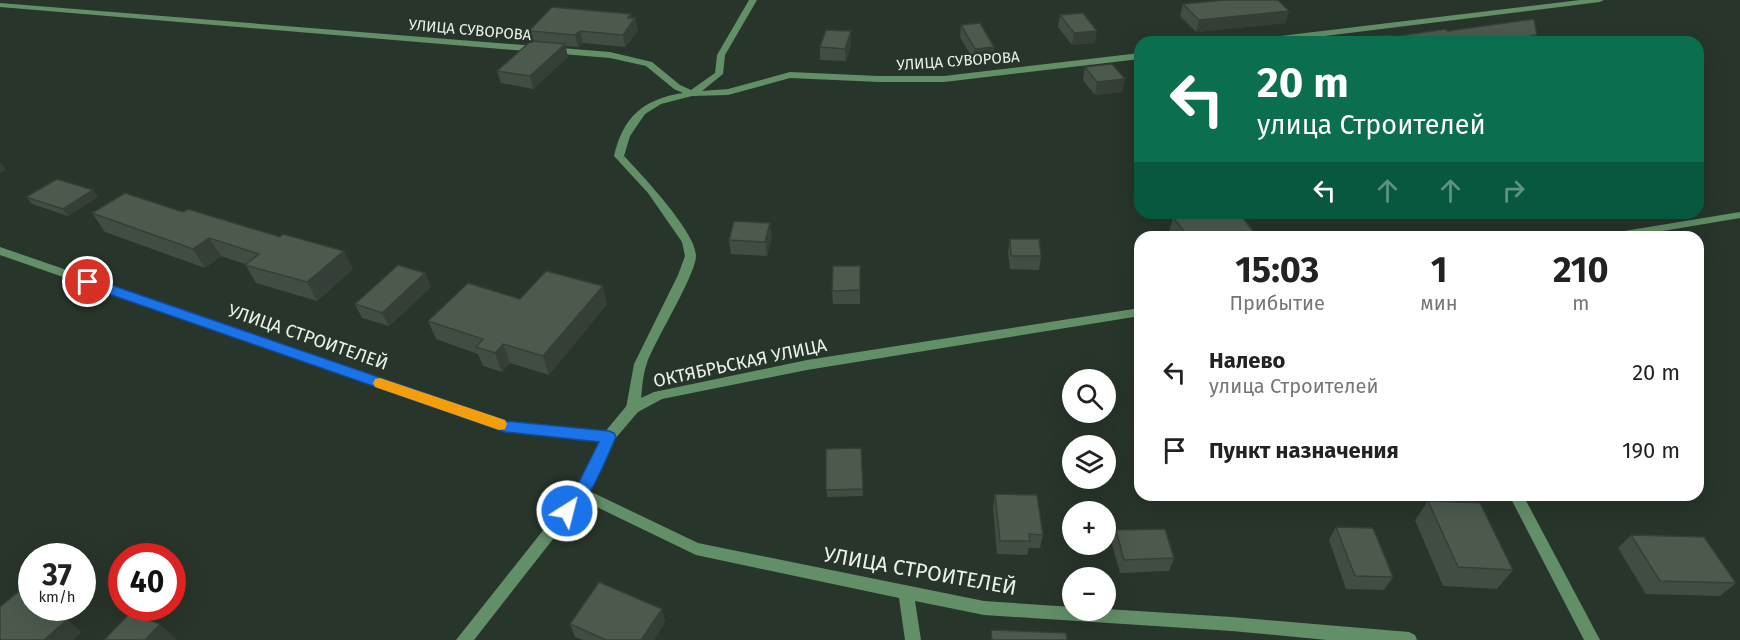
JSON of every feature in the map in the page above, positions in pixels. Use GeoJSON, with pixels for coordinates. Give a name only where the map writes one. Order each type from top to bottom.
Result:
{"type":"FeatureCollection","features":[{"type":"Feature","properties":{"kind":"street"},"geometry":{"type":"LineString","coordinates":[[633,408],[640,364],[691,256],[687,242],[652,191],[619,156],[621,143],[638,114],[651,105],[691,93],[719,74],[721,55],[753,0]]}},
{"type":"Feature","properties":{"kind":"street"},"geometry":{"type":"LineString","coordinates":[[1304,36],[1600,0]]}},
{"type":"Feature","properties":{"kind":"street","name":"УЛИЦА СУВОРОВА"},"geometry":{"type":"LineString","coordinates":[[0,4],[610,55],[649,64],[665,79],[691,93],[728,92],[790,75],[944,79],[1134,57]]}},
{"type":"Feature","properties":{"kind":"street"},"geometry":{"type":"LineString","coordinates":[[1643,231],[1740,215]]}},
{"type":"Feature","properties":{"kind":"street","name":"УЛИЦА СТРОИТЕЛЕЙ"},"geometry":{"type":"LineString","coordinates":[[0,251],[505,426],[609,437]]}},
{"type":"Feature","properties":{"kind":"street","name":"ОКТЯБРЬСКАЯ УЛИЦА"},"geometry":{"type":"LineString","coordinates":[[464,640],[581,493],[609,437],[633,408],[659,395],[807,365],[1134,313]]}},
{"type":"Feature","properties":{"kind":"street","name":"УЛИЦА СТРОИТЕЛЕЙ"},"geometry":{"type":"LineString","coordinates":[[581,493],[696,549],[984,608],[1232,624],[1409,640]]}},
{"type":"Feature","properties":{"kind":"street"},"geometry":{"type":"LineString","coordinates":[[1519,501],[1592,640]]}},
{"type":"Feature","properties":{"kind":"street"},"geometry":{"type":"LineString","coordinates":[[906,592],[913,640]]}},
{"type":"Feature","properties":{"kind":"building"},"geometry":{"type":"Polygon","coordinates":[[[1225,0],[1278,0],[1289,11],[1199,20],[1183,4],[1225,0]]]}},
{"type":"Feature","properties":{"kind":"building"},"geometry":{"type":"Polygon","coordinates":[[[552,7],[631,14],[628,18],[635,18],[623,35],[580,31],[575,35],[529,31],[552,7]]]}},
{"type":"Feature","properties":{"kind":"building"},"geometry":{"type":"Polygon","coordinates":[[[1083,13],[1097,31],[1074,33],[1060,15],[1083,13]]]}},
{"type":"Feature","properties":{"kind":"building"},"geometry":{"type":"Polygon","coordinates":[[[1534,19],[1537,35],[1399,36],[1445,29],[1448,31],[1534,19]]]}},
{"type":"Feature","properties":{"kind":"building"},"geometry":{"type":"Polygon","coordinates":[[[980,23],[994,47],[975,49],[961,25],[980,23]]]}},
{"type":"Feature","properties":{"kind":"building"},"geometry":{"type":"Polygon","coordinates":[[[826,30],[851,31],[845,49],[820,47],[826,30]]]}},
{"type":"Feature","properties":{"kind":"building"},"geometry":{"type":"Polygon","coordinates":[[[531,41],[565,44],[530,76],[497,71],[531,41]]]}},
{"type":"Feature","properties":{"kind":"building"},"geometry":{"type":"Polygon","coordinates":[[[1112,64],[1125,79],[1097,82],[1085,67],[1112,64]]]}},
{"type":"Feature","properties":{"kind":"building"},"geometry":{"type":"Polygon","coordinates":[[[57,179],[93,190],[63,209],[26,197],[57,179]]]}},
{"type":"Feature","properties":{"kind":"building"},"geometry":{"type":"Polygon","coordinates":[[[125,193],[183,212],[188,209],[280,237],[283,234],[344,251],[307,282],[245,265],[259,254],[209,238],[193,249],[92,213],[125,193]]]}},
{"type":"Feature","properties":{"kind":"building"},"geometry":{"type":"Polygon","coordinates":[[[1174,219],[1244,219],[1253,231],[1184,231],[1174,219]]]}},
{"type":"Feature","properties":{"kind":"building"},"geometry":{"type":"Polygon","coordinates":[[[734,221],[770,223],[765,242],[729,240],[734,221]]]}},
{"type":"Feature","properties":{"kind":"building"},"geometry":{"type":"Polygon","coordinates":[[[1010,239],[1039,239],[1041,256],[1011,256],[1010,239]]]}},
{"type":"Feature","properties":{"kind":"building"},"geometry":{"type":"Polygon","coordinates":[[[398,265],[425,273],[382,313],[355,304],[398,265]]]}},
{"type":"Feature","properties":{"kind":"building"},"geometry":{"type":"Polygon","coordinates":[[[833,266],[860,266],[860,290],[832,291],[833,266]]]}},
{"type":"Feature","properties":{"kind":"building"},"geometry":{"type":"Polygon","coordinates":[[[546,271],[603,286],[543,356],[503,344],[495,353],[476,347],[483,339],[428,321],[468,283],[520,299],[546,271]]]}},
{"type":"Feature","properties":{"kind":"building"},"geometry":{"type":"Polygon","coordinates":[[[861,448],[863,489],[826,490],[826,449],[861,448]]]}},
{"type":"Feature","properties":{"kind":"building"},"geometry":{"type":"Polygon","coordinates":[[[995,494],[1037,495],[1043,535],[1029,534],[1030,541],[1000,541],[995,494]]]}},
{"type":"Feature","properties":{"kind":"building"},"geometry":{"type":"Polygon","coordinates":[[[1428,501],[1480,503],[1513,570],[1458,567],[1428,501]]]}},
{"type":"Feature","properties":{"kind":"building"},"geometry":{"type":"Polygon","coordinates":[[[1336,527],[1373,528],[1393,577],[1355,576],[1336,527]]]}},
{"type":"Feature","properties":{"kind":"building"},"geometry":{"type":"Polygon","coordinates":[[[1165,529],[1174,558],[1124,560],[1116,530],[1165,529]]]}},
{"type":"Feature","properties":{"kind":"building"},"geometry":{"type":"Polygon","coordinates":[[[1631,535],[1704,537],[1736,583],[1660,581],[1631,535]]]}},
{"type":"Feature","properties":{"kind":"building"},"geometry":{"type":"Polygon","coordinates":[[[599,582],[662,609],[641,640],[606,640],[570,624],[599,582]]]}},
{"type":"Feature","properties":{"kind":"building"},"geometry":{"type":"Polygon","coordinates":[[[18,592],[18,621],[66,621],[44,640],[0,640],[0,607],[18,592]]]}},
{"type":"Feature","properties":{"kind":"building"},"geometry":{"type":"Polygon","coordinates":[[[122,621],[152,621],[160,624],[145,640],[104,640],[122,621]]]}},
{"type":"Feature","properties":{"kind":"building"},"geometry":{"type":"Polygon","coordinates":[[[991,630],[1066,633],[1067,640],[992,640],[991,630]]]}},
{"type":"Feature","properties":{"kind":"slow traffic"},"geometry":{"type":"LineString","coordinates":[[380,383],[499,424]]}},
{"type":"Feature","properties":{"kind":"route"},"geometry":{"type":"LineString","coordinates":[[88,282],[505,426],[609,437],[581,493],[567,511]]}}]}
